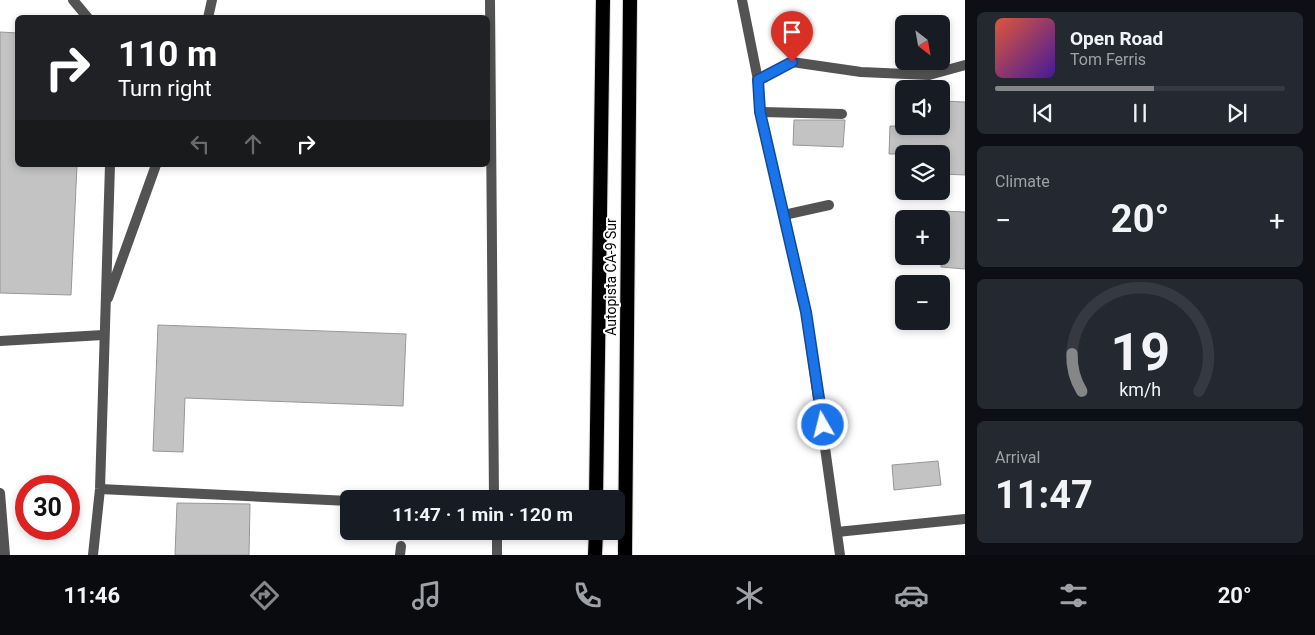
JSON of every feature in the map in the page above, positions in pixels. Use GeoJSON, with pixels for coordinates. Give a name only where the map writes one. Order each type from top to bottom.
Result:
{"type":"FeatureCollection","features":[{"type":"Feature","properties":{"kind":"highway","name":"Autopista CA-9 Sur"},"geometry":{"type":"LineString","coordinates":[[596,490],[603,0]]}},
{"type":"Feature","properties":{"kind":"highway","name":"Autopista CA-9 Sur"},"geometry":{"type":"LineString","coordinates":[[625,555],[630,0]]}},
{"type":"Feature","properties":{"kind":"highway"},"geometry":{"type":"LineString","coordinates":[[595,555],[596,540]]}},
{"type":"Feature","properties":{"kind":"street"},"geometry":{"type":"LineString","coordinates":[[73,0],[86,15]]}},
{"type":"Feature","properties":{"kind":"street"},"geometry":{"type":"LineString","coordinates":[[209,15],[212,0]]}},
{"type":"Feature","properties":{"kind":"street"},"geometry":{"type":"LineString","coordinates":[[490,0],[494,490]]}},
{"type":"Feature","properties":{"kind":"street"},"geometry":{"type":"LineString","coordinates":[[742,0],[758,80],[760,112],[806,312],[840,555]]}},
{"type":"Feature","properties":{"kind":"street"},"geometry":{"type":"LineString","coordinates":[[758,80],[792,62],[860,72],[929,74],[965,65]]}},
{"type":"Feature","properties":{"kind":"street"},"geometry":{"type":"LineString","coordinates":[[760,112],[842,114]]}},
{"type":"Feature","properties":{"kind":"street"},"geometry":{"type":"LineString","coordinates":[[93,555],[100,489],[103,335],[110,167]]}},
{"type":"Feature","properties":{"kind":"street"},"geometry":{"type":"LineString","coordinates":[[104,308],[155,167]]}},
{"type":"Feature","properties":{"kind":"street"},"geometry":{"type":"LineString","coordinates":[[784,215],[829,205]]}},
{"type":"Feature","properties":{"kind":"street"},"geometry":{"type":"LineString","coordinates":[[0,341],[103,335]]}},
{"type":"Feature","properties":{"kind":"street"},"geometry":{"type":"LineString","coordinates":[[100,489],[340,501]]}},
{"type":"Feature","properties":{"kind":"street"},"geometry":{"type":"LineString","coordinates":[[0,493],[5,555]]}},
{"type":"Feature","properties":{"kind":"street"},"geometry":{"type":"LineString","coordinates":[[837,532],[965,519]]}},
{"type":"Feature","properties":{"kind":"street"},"geometry":{"type":"LineString","coordinates":[[497,540],[497,555]]}},
{"type":"Feature","properties":{"kind":"building"},"geometry":{"type":"Polygon","coordinates":[[[0,32],[15,33],[15,167],[77,167],[71,295],[0,293],[0,32]]]}},
{"type":"Feature","properties":{"kind":"building"},"geometry":{"type":"Polygon","coordinates":[[[950,101],[965,102],[965,175],[950,174],[950,145],[895,145],[895,154],[889,154],[890,126],[895,126],[895,135],[950,135],[950,101]]]}},
{"type":"Feature","properties":{"kind":"building"},"geometry":{"type":"Polygon","coordinates":[[[794,120],[845,120],[843,147],[793,145],[794,120]]]}},
{"type":"Feature","properties":{"kind":"building"},"geometry":{"type":"Polygon","coordinates":[[[950,211],[965,212],[965,269],[941,267],[941,265],[950,265],[950,211]]]}},
{"type":"Feature","properties":{"kind":"building"},"geometry":{"type":"Polygon","coordinates":[[[158,325],[406,334],[403,406],[185,398],[183,452],[153,451],[158,325]]]}},
{"type":"Feature","properties":{"kind":"building"},"geometry":{"type":"Polygon","coordinates":[[[938,461],[941,485],[894,490],[892,465],[938,461]]]}},
{"type":"Feature","properties":{"kind":"building"},"geometry":{"type":"Polygon","coordinates":[[[177,503],[250,504],[249,555],[175,555],[177,503]]]}},
{"type":"Feature","properties":{"kind":"route"},"geometry":{"type":"LineString","coordinates":[[792,62],[758,80],[760,112],[806,312],[823,425]]}}]}
